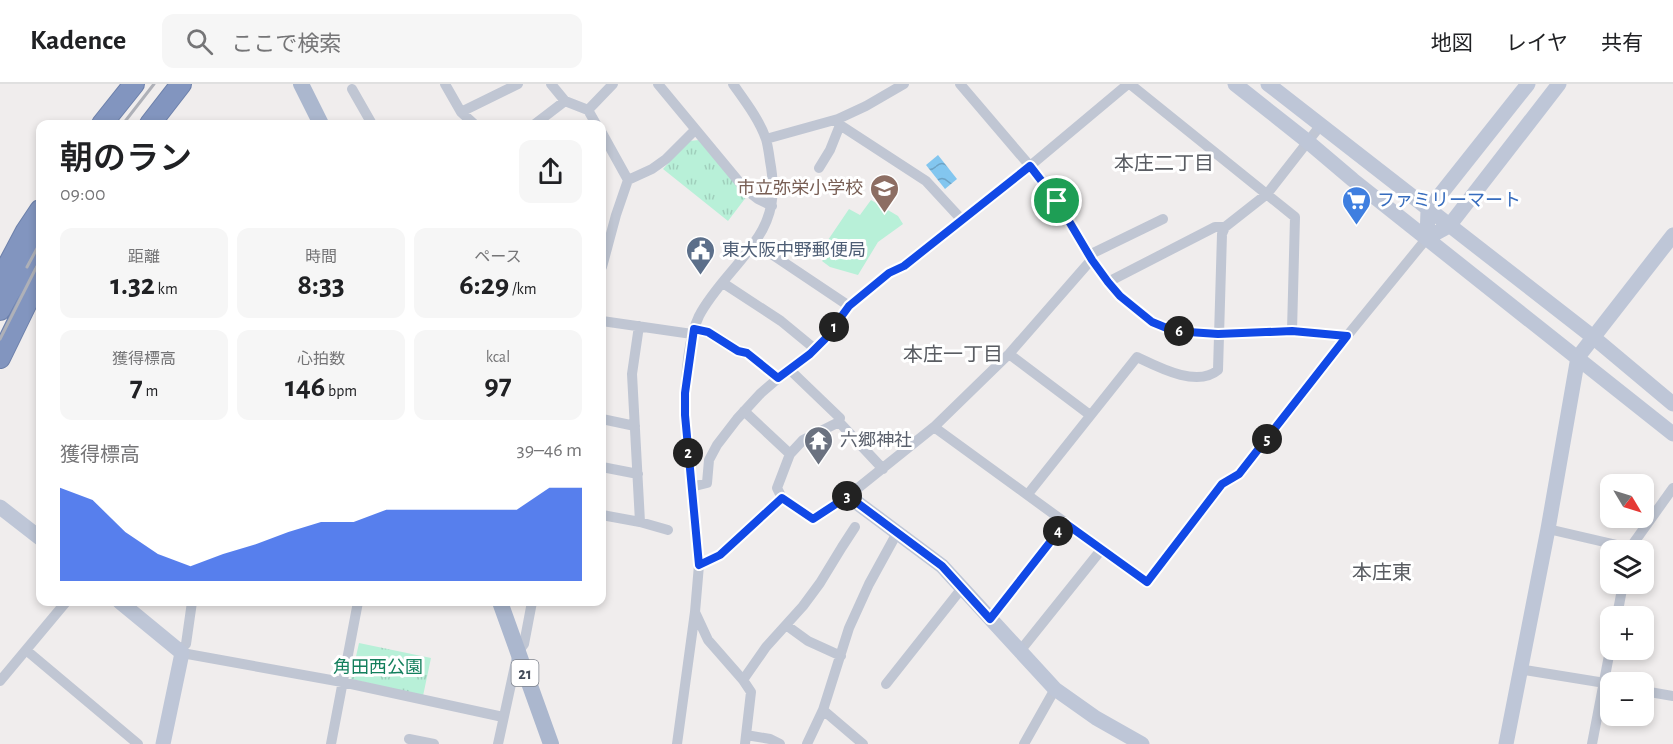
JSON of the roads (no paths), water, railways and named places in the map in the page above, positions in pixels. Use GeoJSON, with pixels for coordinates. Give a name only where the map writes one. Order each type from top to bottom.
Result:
{"type":"FeatureCollection","features":[{"type":"Feature","properties":{"kind":"highway"},"geometry":{"type":"LineString","coordinates":[[121,120],[149,84]]}},
{"type":"Feature","properties":{"kind":"highway"},"geometry":{"type":"LineString","coordinates":[[139,120],[167,84]]}},
{"type":"Feature","properties":{"kind":"highway"},"geometry":{"type":"LineString","coordinates":[[153,120],[181,84]]}},
{"type":"Feature","properties":{"kind":"highway"},"geometry":{"type":"LineString","coordinates":[[105,120],[125,89]]}},
{"type":"Feature","properties":{"kind":"highway"},"geometry":{"type":"LineString","coordinates":[[0,280],[36,216]]}},
{"type":"Feature","properties":{"kind":"highway"},"geometry":{"type":"LineString","coordinates":[[0,310],[36,243]]}},
{"type":"Feature","properties":{"kind":"highway"},"geometry":{"type":"LineString","coordinates":[[0,340],[36,271]]}},
{"type":"Feature","properties":{"kind":"highway"},"geometry":{"type":"LineString","coordinates":[[0,358],[36,284]]}},
{"type":"Feature","properties":{"kind":"main road"},"geometry":{"type":"LineString","coordinates":[[301,84],[319,120]]}},
{"type":"Feature","properties":{"kind":"main road","name":"21"},"geometry":{"type":"LineString","coordinates":[[501,606],[551,744]]}},
{"type":"Feature","properties":{"kind":"street"},"geometry":{"type":"LineString","coordinates":[[445,84],[461,112],[469,120]]}},
{"type":"Feature","properties":{"kind":"street"},"geometry":{"type":"LineString","coordinates":[[551,84],[565,102],[588,110],[594,120]]}},
{"type":"Feature","properties":{"kind":"street"},"geometry":{"type":"LineString","coordinates":[[588,110],[613,84]]}},
{"type":"Feature","properties":{"kind":"street"},"geometry":{"type":"LineString","coordinates":[[658,84],[745,189],[772,206]]}},
{"type":"Feature","properties":{"kind":"street"},"geometry":{"type":"LineString","coordinates":[[677,744],[699,565],[685,404],[693,332],[700,315],[754,243],[767,222],[772,206],[774,182],[766,139],[733,84]]}},
{"type":"Feature","properties":{"kind":"street"},"geometry":{"type":"LineString","coordinates":[[766,139],[839,122],[904,84]]}},
{"type":"Feature","properties":{"kind":"street"},"geometry":{"type":"LineString","coordinates":[[960,84],[1057,201],[1108,282],[1120,296],[1152,322],[1174,331],[1218,334],[1292,331],[1347,336]]}},
{"type":"Feature","properties":{"kind":"street"},"geometry":{"type":"LineString","coordinates":[[1235,84],[1673,434]]}},
{"type":"Feature","properties":{"kind":"street"},"geometry":{"type":"LineString","coordinates":[[1268,84],[1593,337],[1673,404]]}},
{"type":"Feature","properties":{"kind":"street"},"geometry":{"type":"LineString","coordinates":[[1427,238],[1428,210],[1528,84]]}},
{"type":"Feature","properties":{"kind":"street"},"geometry":{"type":"LineString","coordinates":[[934,427],[1147,582],[1222,484],[1239,474],[1427,238],[1449,226],[1558,84]]}},
{"type":"Feature","properties":{"kind":"street"},"geometry":{"type":"LineString","coordinates":[[461,112],[510,86]]}},
{"type":"Feature","properties":{"kind":"street"},"geometry":{"type":"LineString","coordinates":[[691,486],[707,483],[709,460],[717,445],[744,411],[761,393],[825,339],[849,306],[889,273],[904,266],[1030,166],[1124,86],[1295,217],[1292,331]]}},
{"type":"Feature","properties":{"kind":"street"},"geometry":{"type":"LineString","coordinates":[[352,89],[370,120]]}},
{"type":"Feature","properties":{"kind":"street"},"geometry":{"type":"LineString","coordinates":[[544,120],[565,102]]}},
{"type":"Feature","properties":{"kind":"street"},"geometry":{"type":"LineString","coordinates":[[819,168],[830,150],[839,122]]}},
{"type":"Feature","properties":{"kind":"street"},"geometry":{"type":"LineString","coordinates":[[839,122],[926,181],[962,220]]}},
{"type":"Feature","properties":{"kind":"street"},"geometry":{"type":"LineString","coordinates":[[1028,494],[1137,357],[1184,376],[1212,376],[1218,370],[1222,234],[1225,228],[1267,194],[1320,126]]}},
{"type":"Feature","properties":{"kind":"street"},"geometry":{"type":"LineString","coordinates":[[606,243],[628,180],[652,169],[666,159],[695,130]]}},
{"type":"Feature","properties":{"kind":"street"},"geometry":{"type":"LineString","coordinates":[[606,141],[628,180]]}},
{"type":"Feature","properties":{"kind":"street"},"geometry":{"type":"LineString","coordinates":[[839,422],[803,440],[790,454],[777,488],[782,498],[813,519],[848,496],[934,427],[1009,354],[1091,257],[1163,219]]}},
{"type":"Feature","properties":{"kind":"street"},"geometry":{"type":"LineString","coordinates":[[1108,282],[1215,227],[1225,228]]}},
{"type":"Feature","properties":{"kind":"street"},"geometry":{"type":"LineString","coordinates":[[1506,744],[1548,530],[1578,357],[1673,235]]}},
{"type":"Feature","properties":{"kind":"street"},"geometry":{"type":"LineString","coordinates":[[754,243],[849,306]]}},
{"type":"Feature","properties":{"kind":"street"},"geometry":{"type":"LineString","coordinates":[[723,283],[781,321],[815,349]]}},
{"type":"Feature","properties":{"kind":"street"},"geometry":{"type":"LineString","coordinates":[[606,322],[708,332],[738,351],[747,353],[778,378]]}},
{"type":"Feature","properties":{"kind":"street"},"geometry":{"type":"LineString","coordinates":[[639,326],[632,374],[640,522]]}},
{"type":"Feature","properties":{"kind":"street"},"geometry":{"type":"LineString","coordinates":[[1009,354],[1090,415]]}},
{"type":"Feature","properties":{"kind":"street"},"geometry":{"type":"LineString","coordinates":[[789,369],[840,418],[839,422],[883,469]]}},
{"type":"Feature","properties":{"kind":"street"},"geometry":{"type":"LineString","coordinates":[[744,411],[790,454]]}},
{"type":"Feature","properties":{"kind":"street"},"geometry":{"type":"LineString","coordinates":[[606,420],[635,426]]}},
{"type":"Feature","properties":{"kind":"street"},"geometry":{"type":"LineString","coordinates":[[606,468],[638,474]]}},
{"type":"Feature","properties":{"kind":"street"},"geometry":{"type":"LineString","coordinates":[[1635,540],[1673,488]]}},
{"type":"Feature","properties":{"kind":"street"},"geometry":{"type":"LineString","coordinates":[[848,496],[942,566],[1055,689],[1096,718],[1142,744]]}},
{"type":"Feature","properties":{"kind":"street"},"geometry":{"type":"LineString","coordinates":[[699,565],[720,555],[782,498]]}},
{"type":"Feature","properties":{"kind":"street"},"geometry":{"type":"LineString","coordinates":[[0,507],[36,535]]}},
{"type":"Feature","properties":{"kind":"street"},"geometry":{"type":"LineString","coordinates":[[606,516],[668,530]]}},
{"type":"Feature","properties":{"kind":"street"},"geometry":{"type":"LineString","coordinates":[[990,619],[1065,523]]}},
{"type":"Feature","properties":{"kind":"street"},"geometry":{"type":"LineString","coordinates":[[743,680],[766,647],[820,583],[855,527]]}},
{"type":"Feature","properties":{"kind":"street"},"geometry":{"type":"LineString","coordinates":[[1548,530],[1600,542]]}},
{"type":"Feature","properties":{"kind":"street"},"geometry":{"type":"LineString","coordinates":[[807,744],[823,710],[849,628],[869,584],[897,533]]}},
{"type":"Feature","properties":{"kind":"street"},"geometry":{"type":"LineString","coordinates":[[1020,651],[1101,550]]}},
{"type":"Feature","properties":{"kind":"street"},"geometry":{"type":"LineString","coordinates":[[886,684],[962,588]]}},
{"type":"Feature","properties":{"kind":"street"},"geometry":{"type":"LineString","coordinates":[[0,681],[63,606]]}},
{"type":"Feature","properties":{"kind":"street"},"geometry":{"type":"LineString","coordinates":[[125,606],[181,652],[342,682],[503,717]]}},
{"type":"Feature","properties":{"kind":"street"},"geometry":{"type":"LineString","coordinates":[[163,744],[181,652],[186,644],[191,606]]}},
{"type":"Feature","properties":{"kind":"street"},"geometry":{"type":"LineString","coordinates":[[331,744],[357,606]]}},
{"type":"Feature","properties":{"kind":"street"},"geometry":{"type":"LineString","coordinates":[[498,744],[518,652],[524,644],[531,606]]}},
{"type":"Feature","properties":{"kind":"street"},"geometry":{"type":"LineString","coordinates":[[695,612],[708,640],[751,692],[745,740],[770,739],[780,744]]}},
{"type":"Feature","properties":{"kind":"street"},"geometry":{"type":"LineString","coordinates":[[786,625],[808,641],[841,656]]}},
{"type":"Feature","properties":{"kind":"street"},"geometry":{"type":"LineString","coordinates":[[26,650],[138,744]]}},
{"type":"Feature","properties":{"kind":"street"},"geometry":{"type":"LineString","coordinates":[[1519,669],[1600,683]]}},
{"type":"Feature","properties":{"kind":"street"},"geometry":{"type":"LineString","coordinates":[[1024,744],[1055,689]]}},
{"type":"Feature","properties":{"kind":"street"},"geometry":{"type":"LineString","coordinates":[[1654,693],[1673,696]]}},
{"type":"Feature","properties":{"kind":"street"},"geometry":{"type":"LineString","coordinates":[[823,710],[863,744]]}},
{"type":"Feature","properties":{"kind":"street"},"geometry":{"type":"LineString","coordinates":[[1592,744],[1600,712]]}},
{"type":"Feature","properties":{"kind":"street"},"geometry":{"type":"LineString","coordinates":[[409,739],[434,744]]}},
{"type":"Feature","properties":{"kind":"water"},"geometry":{"type":"Polygon","coordinates":[[[938,155],[957,179],[945,189],[926,165],[938,155]]]}},
{"type":"Feature","properties":{"kind":"railway"},"geometry":{"type":"LineString","coordinates":[[126,120],[154,84]]}},
{"type":"Feature","properties":{"kind":"railway"},"geometry":{"type":"LineString","coordinates":[[27,267],[36,250]]}},
{"type":"Feature","properties":{"kind":"railway"},"geometry":{"type":"LineString","coordinates":[[0,339],[36,268]]}},
{"type":"Feature","properties":{"kind":"place","name":"市立弥栄小学校"},"geometry":{"type":"Point","coordinates":[884,214]}},
{"type":"Feature","properties":{"kind":"place","name":"ファミリーマート"},"geometry":{"type":"Point","coordinates":[1356,226]}},
{"type":"Feature","properties":{"kind":"place","name":"東大阪中野郵便局"},"geometry":{"type":"Point","coordinates":[701,276]}},
{"type":"Feature","properties":{"kind":"place","name":"六郷神社"},"geometry":{"type":"Point","coordinates":[819,466]}},
{"type":"Feature","properties":{"kind":"district","name":"本庄二丁目"},"geometry":{"type":"Point","coordinates":[1164,163]}},
{"type":"Feature","properties":{"kind":"district","name":"本庄一丁目"},"geometry":{"type":"Point","coordinates":[953,354]}},
{"type":"Feature","properties":{"kind":"district","name":"本庄東"},"geometry":{"type":"Point","coordinates":[1382,572]}},
{"type":"Feature","properties":{"kind":"park label","name":"角田西公園"},"geometry":{"type":"Point","coordinates":[378,667]}}]}
